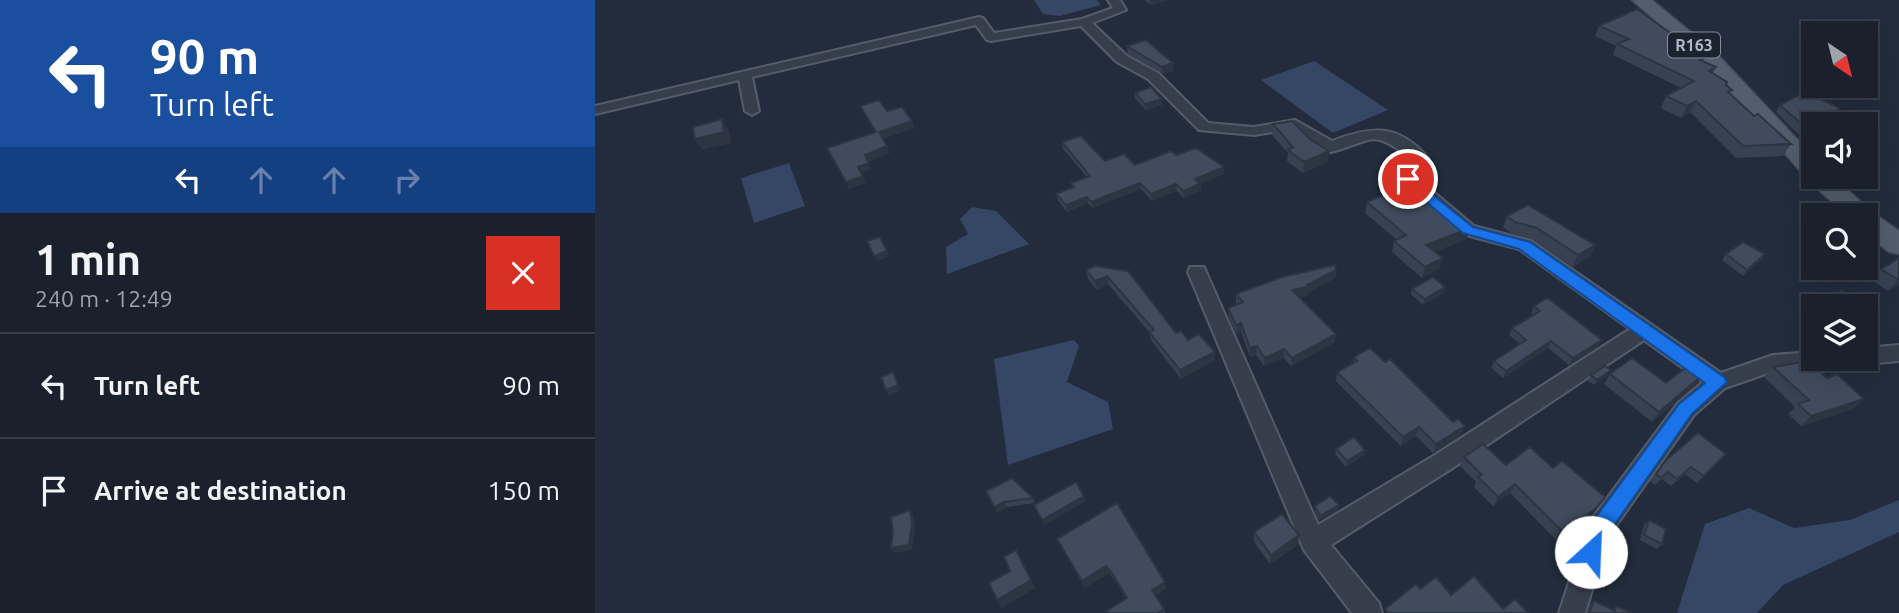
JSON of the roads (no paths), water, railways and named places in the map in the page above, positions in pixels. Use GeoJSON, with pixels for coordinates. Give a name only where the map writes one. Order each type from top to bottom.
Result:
{"type":"FeatureCollection","features":[{"type":"Feature","properties":{"kind":"main road","name":"R163"},"geometry":{"type":"LineString","coordinates":[[1641,0],[1711,59],[1801,157]]}},
{"type":"Feature","properties":{"kind":"main road"},"geometry":{"type":"LineString","coordinates":[[1832,189],[1848,203]]}},
{"type":"Feature","properties":{"kind":"main road"},"geometry":{"type":"LineString","coordinates":[[1878,229],[1899,245]]}},
{"type":"Feature","properties":{"kind":"street"},"geometry":{"type":"LineString","coordinates":[[595,110],[979,21],[991,37],[1084,22],[1120,10],[1114,0]]}},
{"type":"Feature","properties":{"kind":"street"},"geometry":{"type":"LineString","coordinates":[[1084,22],[1122,59],[1153,75],[1204,127],[1254,131],[1295,124],[1331,147],[1369,132],[1385,132],[1419,158],[1408,179],[1468,230],[1525,245],[1718,382]]}},
{"type":"Feature","properties":{"kind":"street"},"geometry":{"type":"LineString","coordinates":[[745,75],[752,111]]}},
{"type":"Feature","properties":{"kind":"street"},"geometry":{"type":"LineString","coordinates":[[1197,272],[1313,542],[1369,613]]}},
{"type":"Feature","properties":{"kind":"street"},"geometry":{"type":"LineString","coordinates":[[1313,542],[1443,462],[1644,330]]}},
{"type":"Feature","properties":{"kind":"street"},"geometry":{"type":"LineString","coordinates":[[1878,355],[1899,353]]}},
{"type":"Feature","properties":{"kind":"street"},"geometry":{"type":"LineString","coordinates":[[1572,613],[1597,532],[1686,409],[1718,382],[1773,363],[1801,361]]}},
{"type":"Feature","properties":{"kind":"water"},"geometry":{"type":"Polygon","coordinates":[[[1034,0],[1096,0],[1101,5],[1060,16],[1043,14],[1034,0]]]}},
{"type":"Feature","properties":{"kind":"water"},"geometry":{"type":"Polygon","coordinates":[[[1314,61],[1388,110],[1333,133],[1261,80],[1314,61]]]}},
{"type":"Feature","properties":{"kind":"water"},"geometry":{"type":"Polygon","coordinates":[[[789,163],[805,206],[754,223],[741,178],[789,163]]]}},
{"type":"Feature","properties":{"kind":"water"},"geometry":{"type":"Polygon","coordinates":[[[972,207],[996,211],[1029,244],[947,274],[946,247],[968,234],[960,219],[972,207]]]}},
{"type":"Feature","properties":{"kind":"water"},"geometry":{"type":"Polygon","coordinates":[[[1074,340],[1079,346],[1067,382],[1108,402],[1113,429],[1008,465],[994,359],[1074,340]]]}},
{"type":"Feature","properties":{"kind":"water"},"geometry":{"type":"Polygon","coordinates":[[[1899,500],[1899,532],[1783,585],[1757,613],[1677,613],[1705,524],[1749,508],[1794,528],[1850,520],[1899,500]]]}}]}
